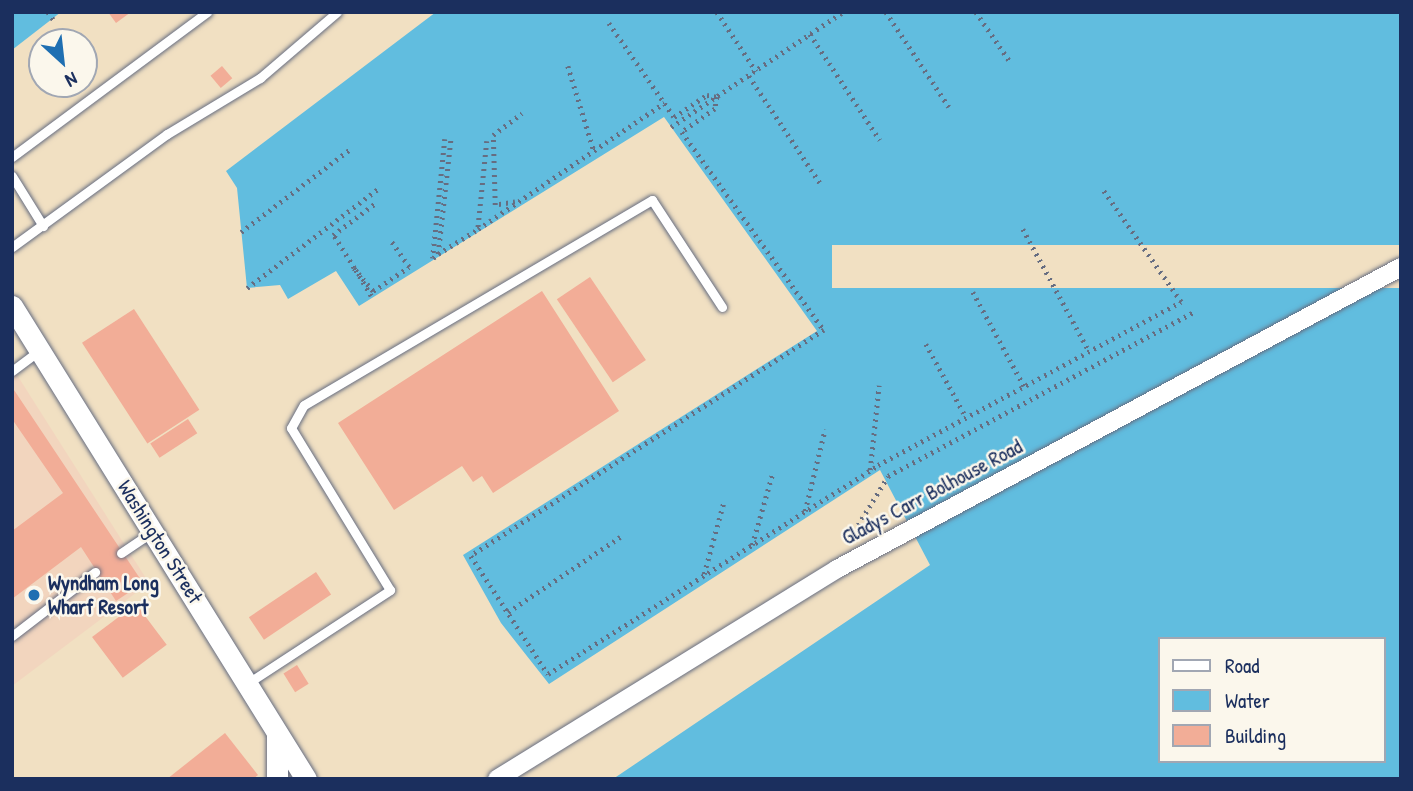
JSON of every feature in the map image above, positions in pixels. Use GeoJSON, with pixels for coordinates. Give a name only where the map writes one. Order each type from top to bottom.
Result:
{"type":"FeatureCollection","features":[{"type":"Feature","properties":{"kind":"street","name":"Gladys Carr Bolhouse Road"},"geometry":{"type":"LineString","coordinates":[[497,779],[888,541],[1401,267]]}},
{"type":"Feature","properties":{"kind":"street","name":"Washington Street"},"geometry":{"type":"LineString","coordinates":[[12,306],[306,779]]}},
{"type":"Feature","properties":{"kind":"street"},"geometry":{"type":"LineString","coordinates":[[277,730],[277,779]]}},
{"type":"Feature","properties":{"kind":"lane"},"geometry":{"type":"LineString","coordinates":[[12,157],[207,12]]}},
{"type":"Feature","properties":{"kind":"lane"},"geometry":{"type":"LineString","coordinates":[[12,247],[167,134],[260,78],[337,12]]}},
{"type":"Feature","properties":{"kind":"lane"},"geometry":{"type":"LineString","coordinates":[[12,176],[43,226]]}},
{"type":"Feature","properties":{"kind":"lane"},"geometry":{"type":"LineString","coordinates":[[248,683],[390,590],[290,428],[304,405],[653,200],[722,307]]}},
{"type":"Feature","properties":{"kind":"lane"},"geometry":{"type":"LineString","coordinates":[[12,371],[40,350]]}},
{"type":"Feature","properties":{"kind":"lane"},"geometry":{"type":"LineString","coordinates":[[121,553],[153,531]]}},
{"type":"Feature","properties":{"kind":"lane"},"geometry":{"type":"LineString","coordinates":[[12,636],[95,572]]}},
{"type":"Feature","properties":{"kind":"path"},"geometry":{"type":"LineString","coordinates":[[48,12],[53,19]]}},
{"type":"Feature","properties":{"kind":"path"},"geometry":{"type":"LineString","coordinates":[[717,12],[756,71]]}},
{"type":"Feature","properties":{"kind":"path"},"geometry":{"type":"LineString","coordinates":[[886,12],[949,107]]}},
{"type":"Feature","properties":{"kind":"path"},"geometry":{"type":"LineString","coordinates":[[976,12],[1011,63]]}},
{"type":"Feature","properties":{"kind":"path"},"geometry":{"type":"LineString","coordinates":[[671,128],[841,13]]}},
{"type":"Feature","properties":{"kind":"path"},"geometry":{"type":"LineString","coordinates":[[610,23],[674,117],[707,95],[717,97]]}},
{"type":"Feature","properties":{"kind":"path"},"geometry":{"type":"LineString","coordinates":[[810,34],[880,140]]}},
{"type":"Feature","properties":{"kind":"path"},"geometry":{"type":"LineString","coordinates":[[568,66],[594,151]]}},
{"type":"Feature","properties":{"kind":"path"},"geometry":{"type":"LineString","coordinates":[[749,75],[820,183]]}},
{"type":"Feature","properties":{"kind":"path"},"geometry":{"type":"LineString","coordinates":[[717,97],[715,109],[682,132],[824,330],[471,555],[548,674],[870,470],[1181,302],[1103,190]]}},
{"type":"Feature","properties":{"kind":"path"},"geometry":{"type":"LineString","coordinates":[[445,139],[433,258],[664,103]]}},
{"type":"Feature","properties":{"kind":"path"},"geometry":{"type":"LineString","coordinates":[[519,201],[495,205],[493,135],[522,113]]}},
{"type":"Feature","properties":{"kind":"path"},"geometry":{"type":"LineString","coordinates":[[438,254],[451,137]]}},
{"type":"Feature","properties":{"kind":"path"},"geometry":{"type":"LineString","coordinates":[[478,229],[487,141]]}},
{"type":"Feature","properties":{"kind":"path"},"geometry":{"type":"LineString","coordinates":[[241,232],[349,150]]}},
{"type":"Feature","properties":{"kind":"path"},"geometry":{"type":"LineString","coordinates":[[247,288],[379,188]]}},
{"type":"Feature","properties":{"kind":"path"},"geometry":{"type":"LineString","coordinates":[[371,296],[333,235],[377,202]]}},
{"type":"Feature","properties":{"kind":"path"},"geometry":{"type":"LineString","coordinates":[[1023,229],[1089,351]]}},
{"type":"Feature","properties":{"kind":"path"},"geometry":{"type":"LineString","coordinates":[[354,268],[373,291],[410,267],[391,241]]}},
{"type":"Feature","properties":{"kind":"path"},"geometry":{"type":"LineString","coordinates":[[973,292],[1024,386]]}},
{"type":"Feature","properties":{"kind":"path"},"geometry":{"type":"LineString","coordinates":[[858,525],[888,476],[1194,312]]}},
{"type":"Feature","properties":{"kind":"path"},"geometry":{"type":"LineString","coordinates":[[926,344],[966,417]]}},
{"type":"Feature","properties":{"kind":"path"},"geometry":{"type":"LineString","coordinates":[[870,470],[879,385]]}},
{"type":"Feature","properties":{"kind":"path"},"geometry":{"type":"LineString","coordinates":[[805,511],[825,429]]}},
{"type":"Feature","properties":{"kind":"path"},"geometry":{"type":"LineString","coordinates":[[752,545],[773,472]]}},
{"type":"Feature","properties":{"kind":"path"},"geometry":{"type":"LineString","coordinates":[[704,576],[724,501]]}},
{"type":"Feature","properties":{"kind":"path"},"geometry":{"type":"LineString","coordinates":[[508,612],[620,537]]}},
{"type":"Feature","properties":{"kind":"shaded area"},"geometry":{"type":"Polygon","coordinates":[[[12,367],[149,583],[12,686],[12,367]]]}},
{"type":"Feature","properties":{"kind":"water"},"geometry":{"type":"Polygon","coordinates":[[[12,12],[61,12],[40,28],[28,28],[28,38],[12,50],[12,12]]]}},
{"type":"Feature","properties":{"kind":"water"},"geometry":{"type":"Polygon","coordinates":[[[436,12],[1401,12],[1401,779],[613,779],[930,565],[880,470],[549,684],[501,623],[463,555],[817,331],[664,117],[359,306],[336,271],[288,299],[280,285],[247,288],[237,188],[226,171],[436,12]]]}},
{"type":"Feature","properties":{"kind":"pier"},"geometry":{"type":"Polygon","coordinates":[[[832,245],[1401,245],[1401,288],[832,288],[832,245]]]}},
{"type":"Feature","properties":{"kind":"building"},"geometry":{"type":"Polygon","coordinates":[[[108,12],[131,12],[116,23],[108,12]]]}},
{"type":"Feature","properties":{"kind":"building"},"geometry":{"type":"Polygon","coordinates":[[[222,66],[232,78],[221,88],[211,76],[222,66]]]}},
{"type":"Feature","properties":{"kind":"building"},"geometry":{"type":"Polygon","coordinates":[[[590,277],[646,360],[613,382],[557,299],[590,277]]]}},
{"type":"Feature","properties":{"kind":"building"},"geometry":{"type":"Polygon","coordinates":[[[542,291],[619,411],[493,493],[482,476],[473,482],[462,466],[394,510],[338,423],[542,291]]]}},
{"type":"Feature","properties":{"kind":"building"},"geometry":{"type":"Polygon","coordinates":[[[134,309],[199,410],[147,443],[82,343],[134,309]]]}},
{"type":"Feature","properties":{"kind":"building"},"geometry":{"type":"Polygon","coordinates":[[[12,387],[143,583],[116,601],[81,547],[12,599],[12,531],[63,493],[12,419],[12,387]]]}},
{"type":"Feature","properties":{"kind":"building"},"geometry":{"type":"Polygon","coordinates":[[[188,419],[197,433],[160,458],[150,444],[188,419]]]}},
{"type":"Feature","properties":{"kind":"building"},"geometry":{"type":"Polygon","coordinates":[[[316,572],[331,594],[264,640],[249,617],[316,572]]]}},
{"type":"Feature","properties":{"kind":"building"},"geometry":{"type":"Polygon","coordinates":[[[136,604],[167,645],[123,678],[92,637],[136,604]]]}},
{"type":"Feature","properties":{"kind":"building"},"geometry":{"type":"Polygon","coordinates":[[[297,665],[309,684],[295,692],[283,673],[297,665]]]}},
{"type":"Feature","properties":{"kind":"building"},"geometry":{"type":"Polygon","coordinates":[[[225,733],[258,775],[253,779],[167,779],[225,733]]]}},
{"type":"Feature","properties":{"kind":"place","name":"Wyndham Long Wharf Resort"},"geometry":{"type":"Point","coordinates":[34,595]}}]}
